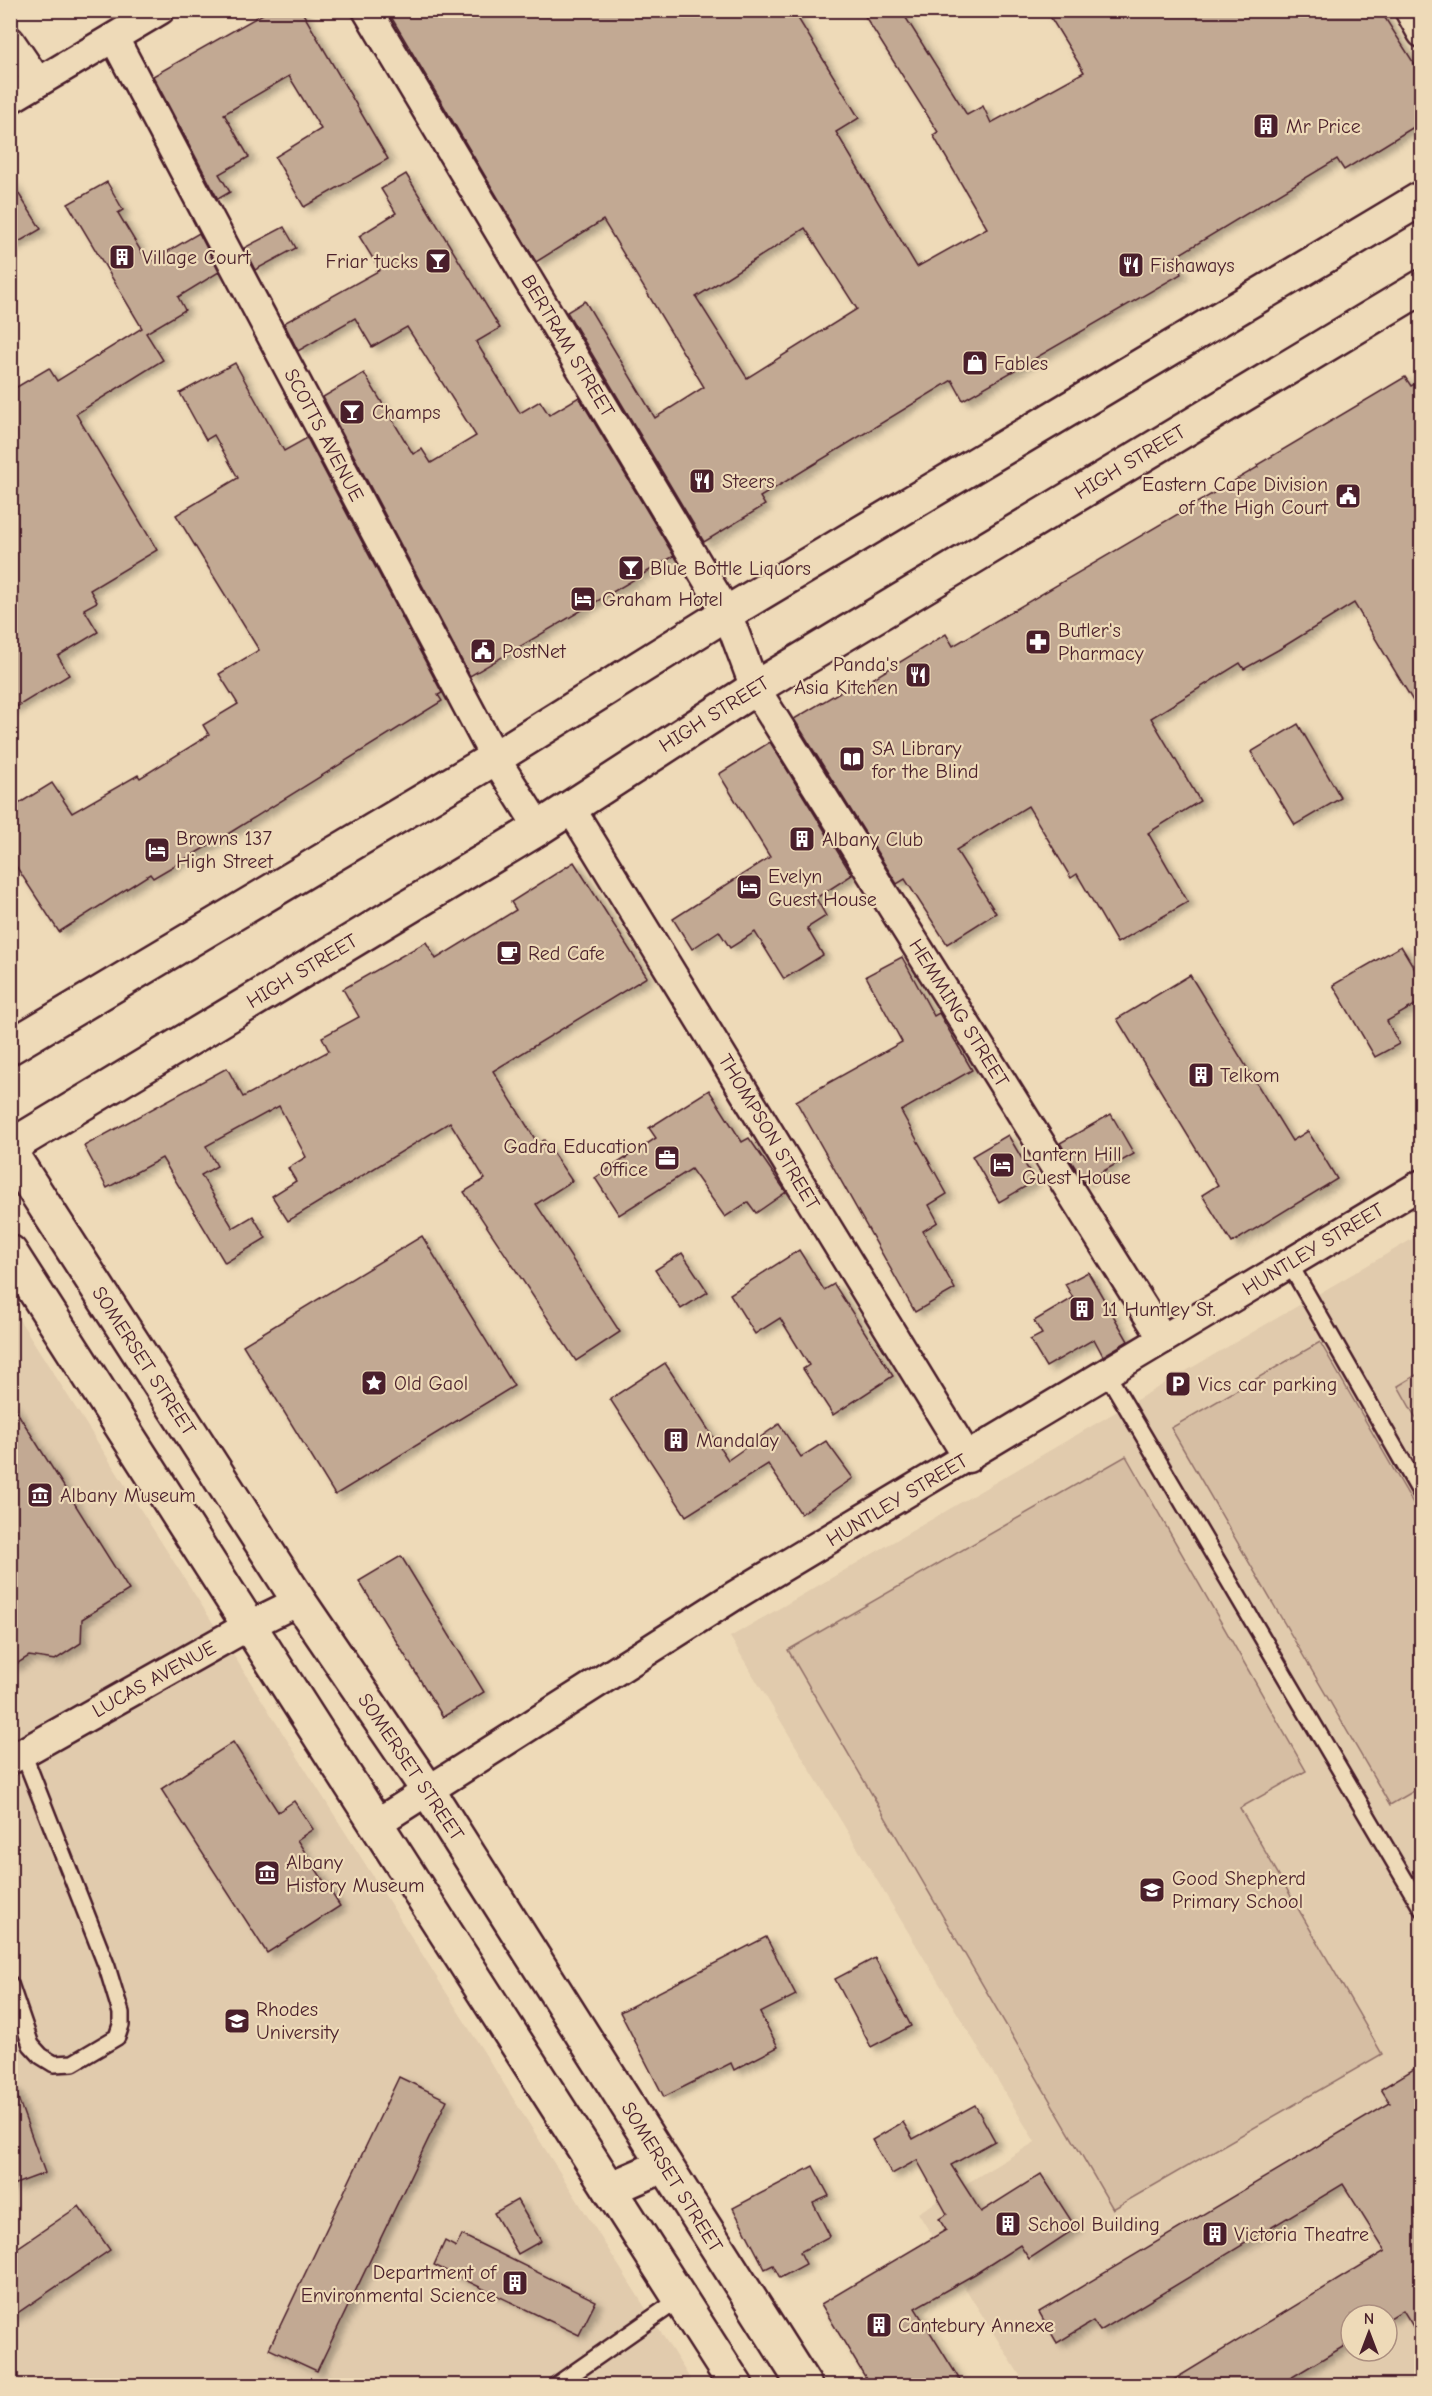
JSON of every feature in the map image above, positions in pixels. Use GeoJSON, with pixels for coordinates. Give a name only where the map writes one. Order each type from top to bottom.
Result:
{"type":"FeatureCollection","features":[{"type":"Feature","properties":{"kind":"street"},"geometry":{"type":"LineString","coordinates":[[10,99],[159,10]]}},
{"type":"Feature","properties":{"kind":"street","name":"BERTRAM STREET"},"geometry":{"type":"LineString","coordinates":[[367,10],[727,613],[754,688]]}},
{"type":"Feature","properties":{"kind":"street"},"geometry":{"type":"LineString","coordinates":[[1409,10],[1422,33]]}},
{"type":"Feature","properties":{"kind":"street","name":"SCOTTS AVENUE"},"geometry":{"type":"LineString","coordinates":[[114,38],[495,758],[539,828]]}},
{"type":"Feature","properties":{"kind":"street"},"geometry":{"type":"LineString","coordinates":[[10,41],[38,82]]}},
{"type":"Feature","properties":{"kind":"street"},"geometry":{"type":"LineString","coordinates":[[10,1047],[495,758],[727,613],[1422,198]]}},
{"type":"Feature","properties":{"kind":"street","name":"HIGH STREET"},"geometry":{"type":"LineString","coordinates":[[10,1147],[539,828],[754,688],[1422,287]]}},
{"type":"Feature","properties":{"kind":"street","name":"HEMMING STREET"},"geometry":{"type":"LineString","coordinates":[[754,688],[1163,1339]]}},
{"type":"Feature","properties":{"kind":"street","name":"THOMPSON STREET"},"geometry":{"type":"LineString","coordinates":[[570,807],[968,1458]]}},
{"type":"Feature","properties":{"kind":"street","name":"SOMERSET STREET"},"geometry":{"type":"LineString","coordinates":[[10,1152],[299,1601],[428,1789],[805,2385]]}},
{"type":"Feature","properties":{"kind":"street","name":"HUNTLEY STREET"},"geometry":{"type":"LineString","coordinates":[[376,1823],[734,1596],[968,1458],[1106,1372],[1422,1184]]}},
{"type":"Feature","properties":{"kind":"street"},"geometry":{"type":"LineString","coordinates":[[10,1252],[736,2385]]}},
{"type":"Feature","properties":{"kind":"street","name":"LUCAS AVENUE"},"geometry":{"type":"LineString","coordinates":[[17,1757],[248,1626],[299,1601]]}},
{"type":"Feature","properties":{"kind":"street"},"geometry":{"type":"LineString","coordinates":[[610,2189],[665,2165]]}},
{"type":"Feature","properties":{"kind":"lane"},"geometry":{"type":"LineString","coordinates":[[1289,1263],[1422,1495]]}},
{"type":"Feature","properties":{"kind":"lane"},"geometry":{"type":"LineString","coordinates":[[1106,1372],[1422,1909]]}},
{"type":"Feature","properties":{"kind":"lane"},"geometry":{"type":"LineString","coordinates":[[10,1984],[31,2045],[41,2056],[54,2064],[73,2063],[117,2037],[121,2025],[121,2013],[107,1967],[17,1757]]}},
{"type":"Feature","properties":{"kind":"lane"},"geometry":{"type":"LineString","coordinates":[[555,2385],[681,2298]]}},
{"type":"Feature","properties":{"kind":"shaded area","name":"Good Shepherd Primary School"},"geometry":{"type":"Polygon","coordinates":[[[1421,1234],[1421,2385],[1026,2385],[918,2213],[1035,2142],[730,1637],[1421,1234]]]}},
{"type":"Feature","properties":{"kind":"shaded area","name":"Rhodes University"},"geometry":{"type":"Polygon","coordinates":[[[10,1305],[234,1656],[694,2385],[11,2385],[10,1305]]]}},
{"type":"Feature","properties":{"kind":"shaded area"},"geometry":{"type":"Polygon","coordinates":[[[1320,1342],[1421,1517],[1421,1787],[1390,1805],[1171,1428],[1320,1342]]]}},
{"type":"Feature","properties":{"kind":"shaded area"},"geometry":{"type":"Polygon","coordinates":[[[1421,1372],[1421,1427],[1398,1386],[1421,1372]]]}},
{"type":"Feature","properties":{"kind":"shaded area"},"geometry":{"type":"Polygon","coordinates":[[[1126,1456],[1306,1771],[1240,1808],[1382,2054],[1113,2209],[788,1650],[1126,1456]]]}},
{"type":"Feature","properties":{"kind":"building"},"geometry":{"type":"Polygon","coordinates":[[[270,10],[301,10],[388,159],[304,207],[275,157],[321,129],[289,76],[224,114],[249,157],[219,174],[230,192],[218,199],[153,76],[270,10]]]}},
{"type":"Feature","properties":{"kind":"building"},"geometry":{"type":"Polygon","coordinates":[[[387,10],[793,10],[859,118],[836,132],[917,267],[987,228],[933,135],[938,132],[861,10],[901,10],[967,115],[983,106],[991,123],[1084,72],[1046,10],[1380,10],[1422,76],[1422,122],[1344,170],[1337,159],[1175,257],[1181,274],[963,400],[952,380],[760,497],[765,505],[704,542],[567,312],[585,301],[655,418],[704,387],[603,220],[536,262],[387,10]],[[805,228],[696,297],[747,378],[857,309],[805,228]]]}},
{"type":"Feature","properties":{"kind":"building"},"geometry":{"type":"Polygon","coordinates":[[[406,174],[500,328],[476,342],[520,413],[540,401],[549,415],[579,397],[674,556],[470,676],[323,397],[364,373],[413,454],[422,449],[431,463],[476,436],[407,327],[372,347],[355,318],[298,351],[284,323],[380,270],[359,236],[396,213],[381,189],[406,174]]]}},
{"type":"Feature","properties":{"kind":"building"},"geometry":{"type":"Polygon","coordinates":[[[10,180],[41,229],[10,247],[10,180]]]}},
{"type":"Feature","properties":{"kind":"building"},"geometry":{"type":"Polygon","coordinates":[[[107,182],[123,210],[118,213],[148,263],[199,233],[219,272],[178,297],[185,310],[146,333],[163,360],[76,414],[157,550],[90,590],[97,602],[84,609],[98,632],[58,656],[69,675],[10,711],[10,391],[49,368],[57,381],[142,328],[68,204],[107,182]]]}},
{"type":"Feature","properties":{"kind":"building"},"geometry":{"type":"Polygon","coordinates":[[[284,227],[296,248],[255,270],[244,248],[284,227]]]}},
{"type":"Feature","properties":{"kind":"building"},"geometry":{"type":"Polygon","coordinates":[[[235,363],[284,451],[307,438],[442,693],[438,695],[442,701],[223,837],[153,878],[150,874],[59,932],[10,857],[10,809],[52,783],[72,813],[138,775],[140,778],[209,735],[203,725],[238,704],[219,674],[259,650],[176,515],[238,478],[214,435],[206,440],[180,393],[235,363]]]}},
{"type":"Feature","properties":{"kind":"building"},"geometry":{"type":"Polygon","coordinates":[[[1405,377],[1411,386],[1422,380],[1422,716],[1354,603],[1244,669],[1240,663],[1151,718],[1200,801],[1148,833],[1188,902],[1117,943],[1077,874],[1071,878],[1028,806],[956,850],[996,913],[947,944],[905,879],[897,884],[794,719],[848,687],[851,692],[946,634],[953,646],[1258,467],[1257,465],[1405,377]]]}},
{"type":"Feature","properties":{"kind":"building"},"geometry":{"type":"Polygon","coordinates":[[[1298,724],[1341,798],[1295,825],[1251,752],[1298,724]]]}},
{"type":"Feature","properties":{"kind":"building"},"geometry":{"type":"Polygon","coordinates":[[[770,742],[852,875],[816,898],[826,916],[807,928],[823,955],[784,979],[755,932],[730,948],[719,931],[692,949],[673,919],[770,857],[719,774],[770,742]]]}},
{"type":"Feature","properties":{"kind":"building"},"geometry":{"type":"Polygon","coordinates":[[[574,862],[647,977],[493,1071],[538,1144],[544,1140],[572,1181],[536,1204],[620,1332],[576,1361],[464,1192],[485,1179],[450,1122],[288,1221],[272,1196],[296,1181],[288,1168],[306,1157],[279,1106],[206,1146],[217,1166],[201,1175],[233,1228],[253,1216],[266,1238],[225,1263],[162,1158],[107,1188],[84,1146],[227,1068],[243,1097],[329,1051],[322,1037],[359,1017],[343,989],[426,942],[436,959],[516,910],[511,902],[574,862]]]}},
{"type":"Feature","properties":{"kind":"building"},"geometry":{"type":"Polygon","coordinates":[[[1401,946],[1422,981],[1422,1001],[1387,1021],[1399,1044],[1375,1057],[1333,985],[1401,946]]]}},
{"type":"Feature","properties":{"kind":"building"},"geometry":{"type":"Polygon","coordinates":[[[902,957],[934,1016],[939,1013],[972,1070],[901,1111],[947,1194],[929,1205],[938,1222],[923,1231],[955,1289],[915,1312],[796,1101],[902,1042],[866,976],[902,957]]]}},
{"type":"Feature","properties":{"kind":"building","name":"Telkom"},"geometry":{"type":"Polygon","coordinates":[[[1190,975],[1292,1141],[1308,1131],[1337,1179],[1232,1243],[1202,1195],[1218,1185],[1117,1019],[1190,975]]]}},
{"type":"Feature","properties":{"kind":"building","name":"Gadra Education Office"},"geometry":{"type":"Polygon","coordinates":[[[709,1090],[742,1142],[749,1138],[786,1192],[756,1213],[748,1202],[725,1217],[691,1169],[619,1215],[595,1178],[656,1138],[649,1128],[709,1090]]]}},
{"type":"Feature","properties":{"kind":"building"},"geometry":{"type":"Polygon","coordinates":[[[1111,1114],[1134,1154],[1084,1182],[1060,1143],[1111,1114]]]}},
{"type":"Feature","properties":{"kind":"building","name":"Lantern Hill Guest House"},"geometry":{"type":"Polygon","coordinates":[[[1008,1135],[1035,1181],[999,1202],[972,1156],[1008,1135]]]}},
{"type":"Feature","properties":{"kind":"building"},"geometry":{"type":"Polygon","coordinates":[[[422,1236],[514,1386],[335,1495],[243,1345],[422,1236]]]}},
{"type":"Feature","properties":{"kind":"building"},"geometry":{"type":"Polygon","coordinates":[[[799,1250],[824,1290],[834,1284],[893,1376],[833,1415],[803,1369],[809,1365],[780,1318],[755,1334],[730,1294],[799,1250]]]}},
{"type":"Feature","properties":{"kind":"building"},"geometry":{"type":"Polygon","coordinates":[[[682,1253],[708,1292],[681,1309],[655,1270],[682,1253]]]}},
{"type":"Feature","properties":{"kind":"building","name":"11 Huntley St."},"geometry":{"type":"Polygon","coordinates":[[[1088,1272],[1128,1341],[1103,1356],[1094,1339],[1046,1367],[1030,1340],[1042,1334],[1034,1321],[1073,1298],[1065,1284],[1088,1272]]]}},
{"type":"Feature","properties":{"kind":"building","name":"Mandalay"},"geometry":{"type":"Polygon","coordinates":[[[665,1363],[728,1460],[779,1424],[801,1457],[826,1441],[853,1478],[801,1514],[768,1464],[686,1516],[610,1399],[665,1363]]]}},
{"type":"Feature","properties":{"kind":"building","name":"Albany Museum"},"geometry":{"type":"Polygon","coordinates":[[[10,1401],[129,1590],[82,1619],[81,1643],[55,1660],[29,1656],[10,1668],[10,1401]]]}},
{"type":"Feature","properties":{"kind":"building"},"geometry":{"type":"Polygon","coordinates":[[[401,1556],[484,1692],[443,1717],[359,1581],[401,1556]]]}},
{"type":"Feature","properties":{"kind":"building","name":"Albany History Museum"},"geometry":{"type":"Polygon","coordinates":[[[233,1742],[278,1812],[294,1801],[313,1829],[297,1840],[340,1906],[267,1953],[161,1789],[233,1742]]]}},
{"type":"Feature","properties":{"kind":"building"},"geometry":{"type":"Polygon","coordinates":[[[766,1937],[796,1995],[760,2013],[778,2047],[734,2070],[731,2063],[664,2097],[620,2012],[766,1937]]]}},
{"type":"Feature","properties":{"kind":"building"},"geometry":{"type":"Polygon","coordinates":[[[875,1958],[911,2026],[871,2047],[835,1979],[875,1958]]]}},
{"type":"Feature","properties":{"kind":"building","name":"Victoria Theatre"},"geometry":{"type":"Polygon","coordinates":[[[1422,2064],[1422,2341],[1403,2310],[1399,2312],[1399,2303],[1339,2303],[1339,2349],[1279,2385],[1165,2385],[1385,2251],[1343,2184],[1100,2331],[1093,2321],[1057,2343],[1039,2312],[1390,2103],[1381,2089],[1422,2064]]]}},
{"type":"Feature","properties":{"kind":"building"},"geometry":{"type":"Polygon","coordinates":[[[399,2077],[447,2100],[317,2371],[269,2349],[399,2077]]]}},
{"type":"Feature","properties":{"kind":"building"},"geometry":{"type":"Polygon","coordinates":[[[10,2087],[14,2087],[45,2173],[10,2186],[10,2087]]]}},
{"type":"Feature","properties":{"kind":"building"},"geometry":{"type":"Polygon","coordinates":[[[975,2105],[995,2141],[951,2165],[981,2212],[1041,2174],[1076,2228],[1029,2259],[1020,2245],[915,2308],[963,2385],[870,2385],[821,2304],[946,2230],[939,2219],[947,2214],[917,2160],[892,2174],[872,2140],[903,2122],[913,2139],[975,2105]]]}},
{"type":"Feature","properties":{"kind":"building"},"geometry":{"type":"Polygon","coordinates":[[[813,2166],[829,2196],[813,2203],[830,2236],[800,2252],[806,2264],[780,2278],[773,2265],[765,2269],[733,2208],[813,2166]]]}},
{"type":"Feature","properties":{"kind":"building"},"geometry":{"type":"Polygon","coordinates":[[[517,2200],[541,2241],[518,2254],[494,2213],[517,2200]]]}},
{"type":"Feature","properties":{"kind":"building"},"geometry":{"type":"Polygon","coordinates":[[[79,2206],[110,2250],[10,2318],[10,2253],[79,2206]]]}},
{"type":"Feature","properties":{"kind":"building","name":"Department of Environmental Science"},"geometry":{"type":"Polygon","coordinates":[[[462,2235],[596,2301],[579,2335],[434,2265],[445,2241],[456,2247],[462,2235]]]}},
{"type":"Feature","properties":{"kind":"place","name":"Mr Price"},"geometry":{"type":"Point","coordinates":[1266,126]}},
{"type":"Feature","properties":{"kind":"place","name":"Village Court"},"geometry":{"type":"Point","coordinates":[122,257]}},
{"type":"Feature","properties":{"kind":"place","name":"Friar tucks"},"geometry":{"type":"Point","coordinates":[438,261]}},
{"type":"Feature","properties":{"kind":"place","name":"Fishaways"},"geometry":{"type":"Point","coordinates":[1131,265]}},
{"type":"Feature","properties":{"kind":"place","name":"Fables"},"geometry":{"type":"Point","coordinates":[975,363]}},
{"type":"Feature","properties":{"kind":"place","name":"Champs"},"geometry":{"type":"Point","coordinates":[352,412]}},
{"type":"Feature","properties":{"kind":"place","name":"Steers"},"geometry":{"type":"Point","coordinates":[702,481]}},
{"type":"Feature","properties":{"kind":"place","name":"Eastern Cape Division of the High Court"},"geometry":{"type":"Point","coordinates":[1348,496]}},
{"type":"Feature","properties":{"kind":"place","name":"Blue Bottle Liquors"},"geometry":{"type":"Point","coordinates":[631,568]}},
{"type":"Feature","properties":{"kind":"place","name":"Graham Hotel"},"geometry":{"type":"Point","coordinates":[583,599]}},
{"type":"Feature","properties":{"kind":"place","name":"Butler's Pharmacy"},"geometry":{"type":"Point","coordinates":[1038,642]}},
{"type":"Feature","properties":{"kind":"place","name":"PostNet"},"geometry":{"type":"Point","coordinates":[483,651]}},
{"type":"Feature","properties":{"kind":"place","name":"Panda's Asia Kitchen"},"geometry":{"type":"Point","coordinates":[918,675]}},
{"type":"Feature","properties":{"kind":"place","name":"SA Library for the Blind"},"geometry":{"type":"Point","coordinates":[852,759]}},
{"type":"Feature","properties":{"kind":"place","name":"Albany Club"},"geometry":{"type":"Point","coordinates":[802,839]}},
{"type":"Feature","properties":{"kind":"place","name":"Browns 137 High Street"},"geometry":{"type":"Point","coordinates":[157,850]}},
{"type":"Feature","properties":{"kind":"place","name":"Evelyn Guest House"},"geometry":{"type":"Point","coordinates":[749,887]}},
{"type":"Feature","properties":{"kind":"place","name":"Red Cafe"},"geometry":{"type":"Point","coordinates":[509,953]}},
{"type":"Feature","properties":{"kind":"place","name":"Telkom"},"geometry":{"type":"Point","coordinates":[1201,1075]}},
{"type":"Feature","properties":{"kind":"place","name":"Gadra Education Office"},"geometry":{"type":"Point","coordinates":[667,1158]}},
{"type":"Feature","properties":{"kind":"place","name":"Lantern Hill Guest House"},"geometry":{"type":"Point","coordinates":[1002,1165]}},
{"type":"Feature","properties":{"kind":"place","name":"11 Huntley St."},"geometry":{"type":"Point","coordinates":[1082,1309]}},
{"type":"Feature","properties":{"kind":"place","name":"Old Gaol"},"geometry":{"type":"Point","coordinates":[374,1383]}},
{"type":"Feature","properties":{"kind":"place","name":"Vics car parking"},"geometry":{"type":"Point","coordinates":[1178,1384]}},
{"type":"Feature","properties":{"kind":"place","name":"Mandalay"},"geometry":{"type":"Point","coordinates":[676,1440]}},
{"type":"Feature","properties":{"kind":"place","name":"Albany Museum"},"geometry":{"type":"Point","coordinates":[40,1495]}},
{"type":"Feature","properties":{"kind":"place","name":"Albany History Museum"},"geometry":{"type":"Point","coordinates":[267,1873]}},
{"type":"Feature","properties":{"kind":"place","name":"Good Shepherd Primary School"},"geometry":{"type":"Point","coordinates":[1152,1890]}},
{"type":"Feature","properties":{"kind":"place","name":"Rhodes University"},"geometry":{"type":"Point","coordinates":[237,2021]}},
{"type":"Feature","properties":{"kind":"place","name":"School Building"},"geometry":{"type":"Point","coordinates":[1008,2224]}},
{"type":"Feature","properties":{"kind":"place","name":"Victoria Theatre"},"geometry":{"type":"Point","coordinates":[1215,2234]}},
{"type":"Feature","properties":{"kind":"place","name":"Department of Environmental Science"},"geometry":{"type":"Point","coordinates":[515,2283]}},
{"type":"Feature","properties":{"kind":"place","name":"Cantebury Annexe"},"geometry":{"type":"Point","coordinates":[879,2325]}}]}
